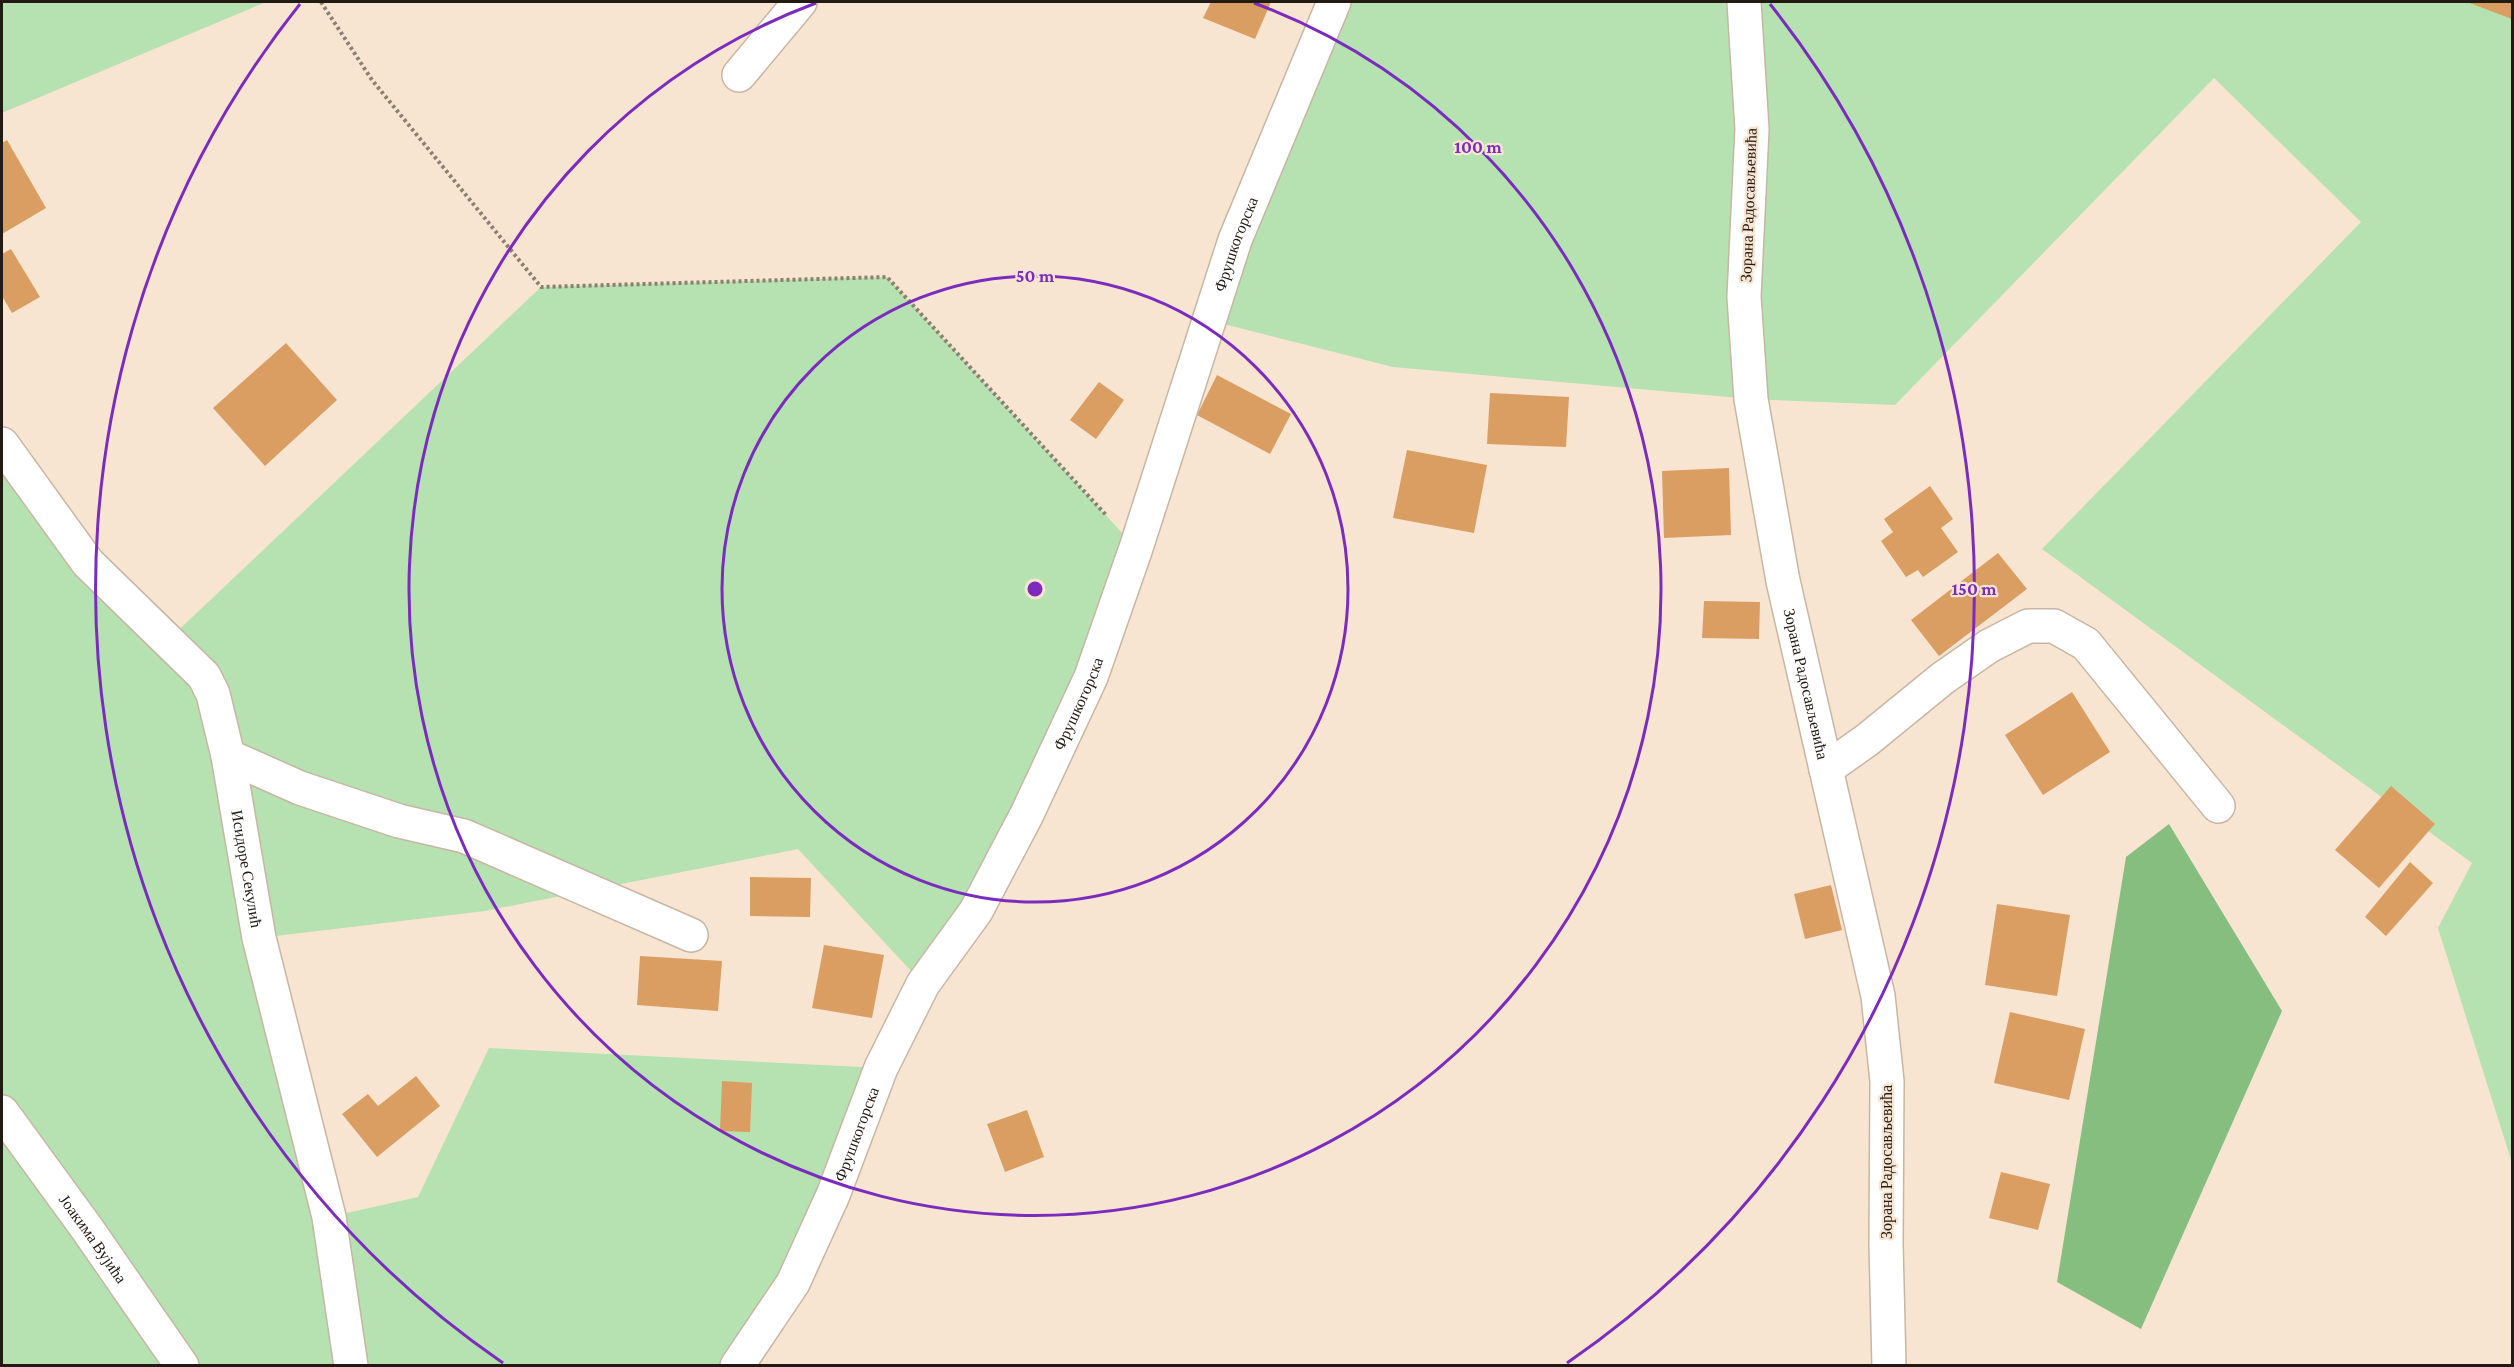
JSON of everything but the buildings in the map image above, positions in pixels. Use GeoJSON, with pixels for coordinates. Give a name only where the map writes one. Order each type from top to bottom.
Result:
{"type":"FeatureCollection","features":[{"type":"Feature","properties":{"kind":"street"},"geometry":{"type":"LineString","coordinates":[[739,75],[800,2]]}},
{"type":"Feature","properties":{"kind":"street","name":"Фрушкогорска"},"geometry":{"type":"LineString","coordinates":[[737,1365],[793,1283],[833,1195],[881,1068],[923,984],[976,911],[1027,814],[1090,677],[1136,548],[1235,240],[1334,2]]}},
{"type":"Feature","properties":{"kind":"street","name":"Зорана Радосављевића"},"geometry":{"type":"LineString","coordinates":[[1744,2],[1752,129],[1744,297],[1751,399],[1783,581],[1879,1007],[1887,1081],[1888,1365]]}},
{"type":"Feature","properties":{"kind":"street","name":"Исидоре Секулић"},"geometry":{"type":"LineString","coordinates":[[2,444],[88,563],[204,676],[213,694],[228,756],[259,938],[329,1217],[351,1365]]}},
{"type":"Feature","properties":{"kind":"street"},"geometry":{"type":"LineString","coordinates":[[1826,769],[1867,740],[1942,678],[1989,646],[2028,626],[2054,626],[2086,644],[2218,806]]}},
{"type":"Feature","properties":{"kind":"street"},"geometry":{"type":"LineString","coordinates":[[228,756],[300,788],[399,821],[464,836],[691,935]]}},
{"type":"Feature","properties":{"kind":"street","name":"Јоакима Вујића"},"geometry":{"type":"LineString","coordinates":[[2,1112],[182,1365]]}},
{"type":"Feature","properties":{"kind":"path"},"geometry":{"type":"LineString","coordinates":[[321,2],[372,80],[541,287],[887,277],[1136,548]]}},
{"type":"Feature","properties":{"kind":"green space"},"geometry":{"type":"Polygon","coordinates":[[[2,2],[266,2],[2,113],[2,2]]]}},
{"type":"Feature","properties":{"kind":"green space"},"geometry":{"type":"Polygon","coordinates":[[[1334,2],[2512,2],[2512,1163],[2438,928],[2472,863],[2042,549],[2361,222],[2214,78],[1895,405],[1751,399],[1393,367],[1208,320],[1334,2]]]}},
{"type":"Feature","properties":{"kind":"green space"},"geometry":{"type":"Polygon","coordinates":[[[887,277],[1136,548],[1091,677],[923,984],[798,849],[485,911],[259,938],[329,1217],[418,1197],[489,1048],[881,1068],[737,1365],[2,1365],[2,444],[167,641],[541,287],[887,277]]]}},
{"type":"Feature","properties":{"kind":"green space"},"geometry":{"type":"Polygon","coordinates":[[[2169,824],[2282,1011],[2141,1329],[2057,1282],[2126,857],[2169,824]]]}}]}
